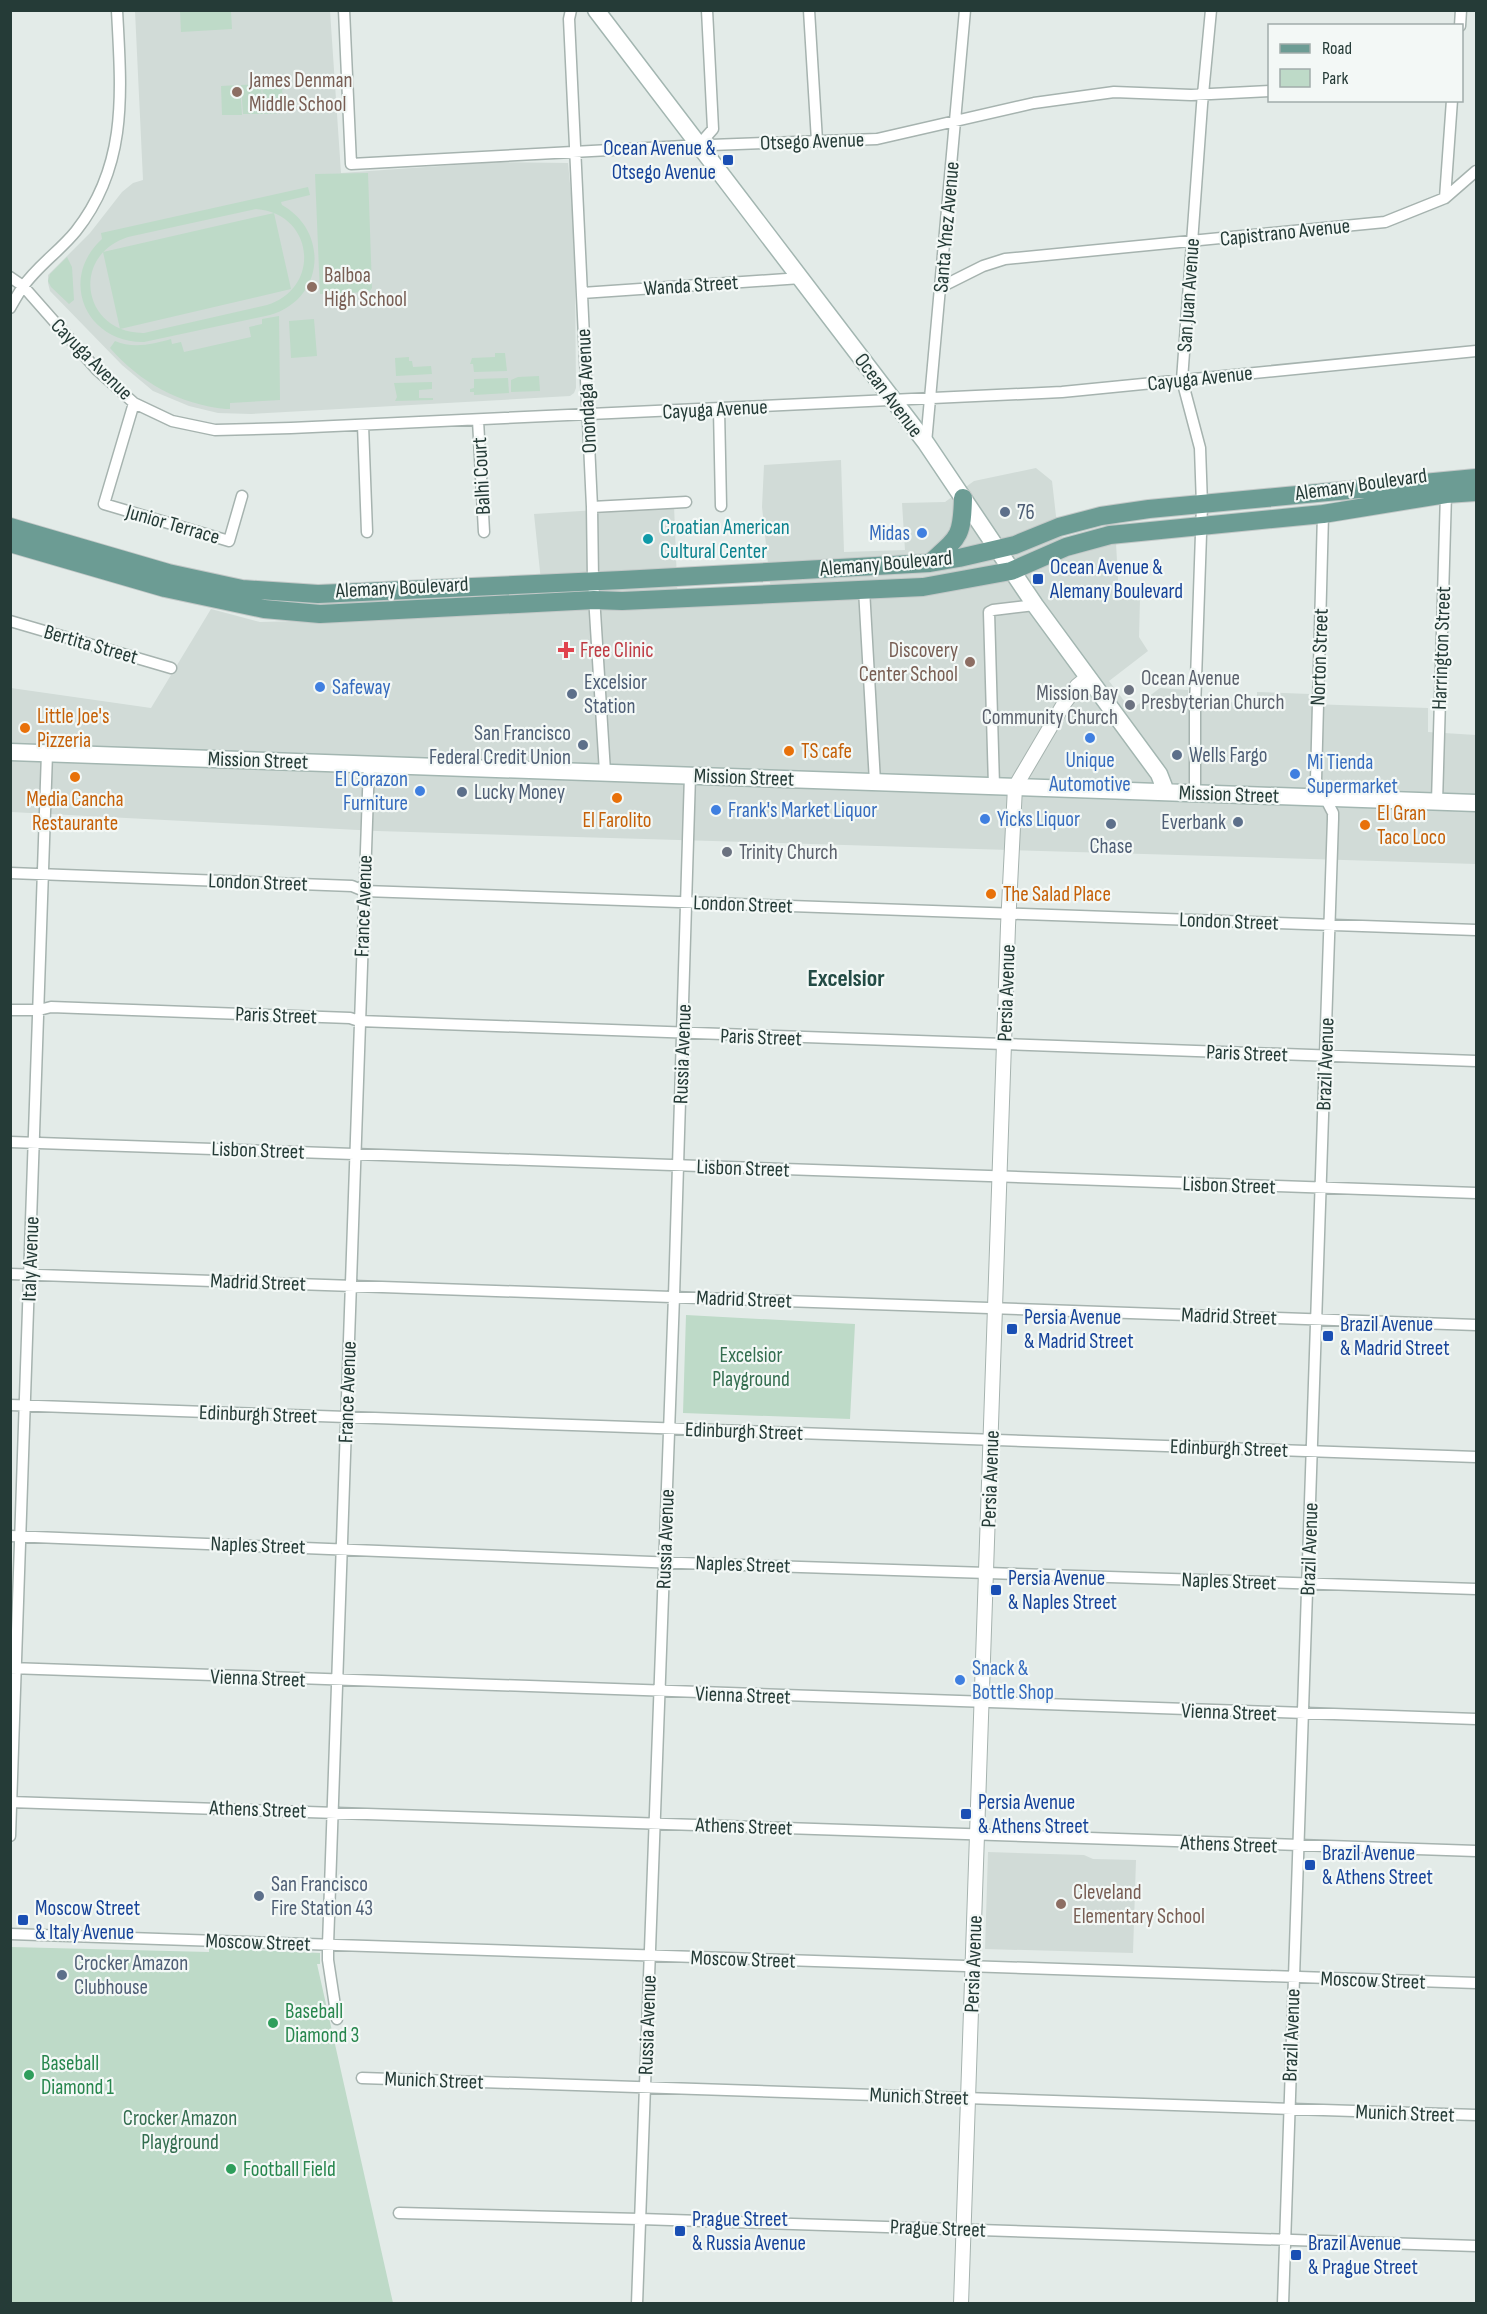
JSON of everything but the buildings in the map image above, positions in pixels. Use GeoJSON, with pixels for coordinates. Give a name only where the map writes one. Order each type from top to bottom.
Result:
{"type":"FeatureCollection","features":[{"type":"Feature","properties":{"kind":"main road","name":"Ocean Avenue"},"geometry":{"type":"LineString","coordinates":[[596,10],[926,443],[1011,571],[1159,774],[1166,792]]}},
{"type":"Feature","properties":{"kind":"main road","name":"Alemany Boulevard"},"geometry":{"type":"LineString","coordinates":[[10,527],[168,573],[242,589],[318,594],[871,567],[930,562],[1015,545],[1059,527],[1101,516],[1149,509],[1476,478]]}},
{"type":"Feature","properties":{"kind":"main road","name":"Alemany Boulevard"},"geometry":{"type":"LineString","coordinates":[[10,543],[165,588],[264,609],[320,614],[923,587],[1011,571],[1066,547],[1110,534],[1323,514],[1446,494],[1476,492]]}},
{"type":"Feature","properties":{"kind":"main road"},"geometry":{"type":"LineString","coordinates":[[930,562],[956,540],[960,532],[963,498]]}},
{"type":"Feature","properties":{"kind":"main road","name":"Mission Street"},"geometry":{"type":"LineString","coordinates":[[10,752],[1476,803]]}},
{"type":"Feature","properties":{"kind":"street"},"geometry":{"type":"LineString","coordinates":[[10,308],[23,286],[76,231],[102,190],[109,171],[117,144],[121,99],[117,10]]}},
{"type":"Feature","properties":{"kind":"street","name":"Otsego Avenue"},"geometry":{"type":"LineString","coordinates":[[344,10],[351,164],[699,145],[877,139],[1034,103],[1114,92],[1203,94],[1268,91]]}},
{"type":"Feature","properties":{"kind":"street","name":"Onondaga Avenue"},"geometry":{"type":"LineString","coordinates":[[571,10],[569,19],[592,507],[593,580],[605,772]]}},
{"type":"Feature","properties":{"kind":"street"},"geometry":{"type":"LineString","coordinates":[[699,145],[713,129],[707,10]]}},
{"type":"Feature","properties":{"kind":"street"},"geometry":{"type":"LineString","coordinates":[[809,10],[817,141]]}},
{"type":"Feature","properties":{"kind":"street","name":"Santa Ynez Avenue"},"geometry":{"type":"LineString","coordinates":[[926,443],[932,398],[965,10]]}},
{"type":"Feature","properties":{"kind":"street","name":"San Juan Avenue"},"geometry":{"type":"LineString","coordinates":[[1195,793],[1195,708],[1203,505],[1200,448],[1182,380],[1211,10]]}},
{"type":"Feature","properties":{"kind":"street"},"geometry":{"type":"LineString","coordinates":[[1445,198],[1452,102]]}},
{"type":"Feature","properties":{"kind":"street","name":"Capistrano Avenue"},"geometry":{"type":"LineString","coordinates":[[941,287],[983,266],[1005,260],[1385,222],[1445,198],[1476,171]]}},
{"type":"Feature","properties":{"kind":"street","name":"Cayuga Avenue"},"geometry":{"type":"LineString","coordinates":[[10,277],[23,286],[97,370],[134,403],[172,421],[215,430],[1062,392],[1476,351]]}},
{"type":"Feature","properties":{"kind":"street","name":"Wanda Street"},"geometry":{"type":"LineString","coordinates":[[582,293],[801,278]]}},
{"type":"Feature","properties":{"kind":"street","name":"Junior Terrace"},"geometry":{"type":"LineString","coordinates":[[134,403],[104,504],[229,541],[242,496]]}},
{"type":"Feature","properties":{"kind":"street"},"geometry":{"type":"LineString","coordinates":[[719,409],[722,506]]}},
{"type":"Feature","properties":{"kind":"street","name":"Balhi Court"},"geometry":{"type":"LineString","coordinates":[[478,420],[484,532]]}},
{"type":"Feature","properties":{"kind":"street"},"geometry":{"type":"LineString","coordinates":[[363,425],[367,532]]}},
{"type":"Feature","properties":{"kind":"street","name":"Harrington Street"},"geometry":{"type":"LineString","coordinates":[[1437,802],[1446,494]]}},
{"type":"Feature","properties":{"kind":"street"},"geometry":{"type":"LineString","coordinates":[[592,507],[686,502]]}},
{"type":"Feature","properties":{"kind":"street","name":"Norton Street"},"geometry":{"type":"LineString","coordinates":[[1323,514],[1316,780],[1324,797]]}},
{"type":"Feature","properties":{"kind":"street"},"geometry":{"type":"LineString","coordinates":[[864,589],[875,782]]}},
{"type":"Feature","properties":{"kind":"street"},"geometry":{"type":"LineString","coordinates":[[994,786],[989,612],[1035,605]]}},
{"type":"Feature","properties":{"kind":"street","name":"Bertita Street"},"geometry":{"type":"LineString","coordinates":[[10,621],[171,668]]}},
{"type":"Feature","properties":{"kind":"street","name":"Persia Avenue"},"geometry":{"type":"LineString","coordinates":[[961,2304],[1015,787],[1065,702],[1077,686],[1088,677]]}},
{"type":"Feature","properties":{"kind":"street","name":"Italy Avenue"},"geometry":{"type":"LineString","coordinates":[[10,1836],[15,1536],[25,1406],[47,753]]}},
{"type":"Feature","properties":{"kind":"street","name":"France Avenue"},"geometry":{"type":"LineString","coordinates":[[337,2019],[328,1960],[328,1945],[369,764]]}},
{"type":"Feature","properties":{"kind":"street","name":"Russia Avenue"},"geometry":{"type":"LineString","coordinates":[[637,2304],[674,1296],[690,775]]}},
{"type":"Feature","properties":{"kind":"street","name":"Brazil Avenue"},"geometry":{"type":"LineString","coordinates":[[1283,2304],[1330,925],[1333,813],[1324,797]]}},
{"type":"Feature","properties":{"kind":"street","name":"London Street"},"geometry":{"type":"LineString","coordinates":[[10,873],[352,886],[364,891],[1476,930]]}},
{"type":"Feature","properties":{"kind":"street","name":"Paris Street"},"geometry":{"type":"LineString","coordinates":[[10,1010],[39,1010],[51,1007],[350,1018],[359,1022],[1476,1061]]}},
{"type":"Feature","properties":{"kind":"street","name":"Lisbon Street"},"geometry":{"type":"LineString","coordinates":[[10,1142],[1476,1193]]}},
{"type":"Feature","properties":{"kind":"street","name":"Madrid Street"},"geometry":{"type":"LineString","coordinates":[[10,1274],[1476,1325]]}},
{"type":"Feature","properties":{"kind":"street","name":"Edinburgh Street"},"geometry":{"type":"LineString","coordinates":[[10,1405],[1476,1457]]}},
{"type":"Feature","properties":{"kind":"street","name":"Naples Street"},"geometry":{"type":"LineString","coordinates":[[15,1536],[664,1562],[1476,1589]]}},
{"type":"Feature","properties":{"kind":"street","name":"Vienna Street"},"geometry":{"type":"LineString","coordinates":[[13,1669],[982,1704],[1476,1719]]}},
{"type":"Feature","properties":{"kind":"street","name":"Athens Street"},"geometry":{"type":"LineString","coordinates":[[11,1802],[1476,1851]]}},
{"type":"Feature","properties":{"kind":"street","name":"Moscow Street"},"geometry":{"type":"LineString","coordinates":[[10,1934],[1476,1983]]}},
{"type":"Feature","properties":{"kind":"street","name":"Munich Street"},"geometry":{"type":"LineString","coordinates":[[362,2078],[1476,2115]]}},
{"type":"Feature","properties":{"kind":"street","name":"Prague Street"},"geometry":{"type":"LineString","coordinates":[[399,2213],[640,2218],[1476,2246]]}},
{"type":"Feature","properties":{"kind":"shaded area","name":"Balboa High School"},"geometry":{"type":"Polygon","coordinates":[[[135,11],[330,11],[341,173],[498,162],[568,163],[575,283],[576,388],[574,393],[570,396],[251,414],[218,413],[189,406],[153,391],[122,365],[50,291],[48,275],[90,233],[122,192],[133,183],[143,180],[135,11]]]}},
{"type":"Feature","properties":{"kind":"shaded area"},"geometry":{"type":"Polygon","coordinates":[[[841,460],[844,552],[905,550],[902,503],[945,502],[974,481],[1036,468],[1052,481],[1056,516],[1068,557],[1116,543],[1118,579],[1116,599],[1140,599],[1139,637],[1148,651],[1109,681],[1131,710],[1160,688],[1188,690],[1188,701],[1257,703],[1257,692],[1310,694],[1310,704],[1428,708],[1428,732],[1476,735],[1476,864],[377,831],[11,812],[11,688],[151,708],[211,609],[260,622],[382,619],[544,610],[534,514],[674,505],[678,607],[772,601],[762,507],[764,465],[841,460]]]}},
{"type":"Feature","properties":{"kind":"shaded area","name":"Cleveland Elementary School"},"geometry":{"type":"Polygon","coordinates":[[[988,1852],[1084,1855],[1093,1859],[1136,1860],[1133,1953],[985,1949],[988,1852]]]}},
{"type":"Feature","properties":{"kind":"green space"},"geometry":{"type":"Polygon","coordinates":[[[180,11],[231,11],[232,29],[181,32],[180,11]]]}},
{"type":"Feature","properties":{"kind":"green space"},"geometry":{"type":"Polygon","coordinates":[[[282,83],[283,113],[264,114],[262,84],[282,83]]]}},
{"type":"Feature","properties":{"kind":"green space"},"geometry":{"type":"Polygon","coordinates":[[[261,84],[263,114],[243,114],[241,85],[261,84]]]}},
{"type":"Feature","properties":{"kind":"green space"},"geometry":{"type":"Polygon","coordinates":[[[240,85],[242,115],[222,115],[221,86],[240,85]]]}},
{"type":"Feature","properties":{"kind":"green space"},"geometry":{"type":"Polygon","coordinates":[[[368,173],[372,288],[369,292],[320,294],[315,174],[368,173]]]}},
{"type":"Feature","properties":{"kind":"green space"},"geometry":{"type":"Polygon","coordinates":[[[308,187],[310,195],[281,202],[308,231],[314,248],[314,264],[310,281],[301,295],[288,307],[270,315],[144,342],[124,340],[107,332],[94,320],[85,306],[81,289],[82,272],[89,255],[102,239],[101,233],[308,187]],[[256,209],[128,237],[109,247],[97,260],[91,276],[91,292],[97,308],[107,321],[123,330],[144,333],[267,305],[285,296],[297,283],[303,268],[304,252],[299,237],[290,223],[275,214],[256,209]]]}},
{"type":"Feature","properties":{"kind":"green space"},"geometry":{"type":"Polygon","coordinates":[[[274,213],[291,289],[120,329],[103,252],[274,213]]]}},
{"type":"Feature","properties":{"kind":"green space"},"geometry":{"type":"Polygon","coordinates":[[[67,257],[72,267],[74,300],[69,304],[51,287],[48,281],[50,274],[67,257]]]}},
{"type":"Feature","properties":{"kind":"green space"},"geometry":{"type":"Polygon","coordinates":[[[279,316],[280,400],[230,403],[230,409],[192,402],[162,390],[148,381],[110,348],[115,341],[136,345],[171,339],[172,344],[181,342],[184,352],[251,337],[249,327],[262,324],[262,319],[279,316]]]}},
{"type":"Feature","properties":{"kind":"green space"},"geometry":{"type":"Polygon","coordinates":[[[314,319],[317,356],[291,358],[289,321],[314,319]]]}},
{"type":"Feature","properties":{"kind":"green space"},"geometry":{"type":"Polygon","coordinates":[[[495,353],[505,353],[507,371],[474,372],[473,364],[470,364],[472,358],[495,357],[495,353]]]}},
{"type":"Feature","properties":{"kind":"green space"},"geometry":{"type":"Polygon","coordinates":[[[409,357],[413,367],[431,366],[432,374],[396,376],[395,358],[409,357]]]}},
{"type":"Feature","properties":{"kind":"green space"},"geometry":{"type":"Polygon","coordinates":[[[539,376],[540,391],[511,392],[511,380],[518,377],[539,376]]]}},
{"type":"Feature","properties":{"kind":"green space"},"geometry":{"type":"Polygon","coordinates":[[[508,378],[509,393],[474,395],[474,392],[470,392],[470,389],[474,388],[474,379],[508,378]]]}},
{"type":"Feature","properties":{"kind":"green space"},"geometry":{"type":"Polygon","coordinates":[[[432,382],[432,389],[419,390],[419,398],[433,398],[433,400],[395,401],[397,397],[394,383],[432,382]]]}},
{"type":"Feature","properties":{"kind":"green space","name":"Excelsior Playground"},"geometry":{"type":"Polygon","coordinates":[[[686,1315],[855,1324],[850,1419],[683,1413],[686,1315]]]}},
{"type":"Feature","properties":{"kind":"green space","name":"Crocker Amazon Playground"},"geometry":{"type":"Polygon","coordinates":[[[11,1947],[209,1952],[209,1948],[320,1953],[320,1964],[317,1964],[393,2303],[11,2303],[11,1947]]]}},
{"type":"Feature","properties":{"kind":"place","name":"James Denman Middle School"},"geometry":{"type":"Point","coordinates":[237,92]}},
{"type":"Feature","properties":{"kind":"place","name":"Ocean Avenue & Otsego Avenue"},"geometry":{"type":"Point","coordinates":[728,160]}},
{"type":"Feature","properties":{"kind":"place","name":"Balboa High School"},"geometry":{"type":"Point","coordinates":[312,287]}},
{"type":"Feature","properties":{"kind":"place","name":"76"},"geometry":{"type":"Point","coordinates":[1005,512]}},
{"type":"Feature","properties":{"kind":"place","name":"Midas"},"geometry":{"type":"Point","coordinates":[922,533]}},
{"type":"Feature","properties":{"kind":"place","name":"Croatian American Cultural Center"},"geometry":{"type":"Point","coordinates":[648,539]}},
{"type":"Feature","properties":{"kind":"place","name":"Ocean Avenue & Alemany Boulevard"},"geometry":{"type":"Point","coordinates":[1038,579]}},
{"type":"Feature","properties":{"kind":"place","name":"Free Clinic"},"geometry":{"type":"Point","coordinates":[566,650]}},
{"type":"Feature","properties":{"kind":"place","name":"Discovery Center School"},"geometry":{"type":"Point","coordinates":[970,662]}},
{"type":"Feature","properties":{"kind":"place","name":"Safeway"},"geometry":{"type":"Point","coordinates":[320,687]}},
{"type":"Feature","properties":{"kind":"place","name":"Ocean Avenue Presbyterian Church"},"geometry":{"type":"Point","coordinates":[1129,690]}},
{"type":"Feature","properties":{"kind":"place","name":"Excelsior Station"},"geometry":{"type":"Point","coordinates":[572,694]}},
{"type":"Feature","properties":{"kind":"place","name":"Mission Bay Community Church"},"geometry":{"type":"Point","coordinates":[1130,705]}},
{"type":"Feature","properties":{"kind":"place","name":"Little Joe's Pizzeria"},"geometry":{"type":"Point","coordinates":[25,728]}},
{"type":"Feature","properties":{"kind":"place","name":"Unique Automotive"},"geometry":{"type":"Point","coordinates":[1090,738]}},
{"type":"Feature","properties":{"kind":"place","name":"San Francisco Federal Credit Union"},"geometry":{"type":"Point","coordinates":[583,745]}},
{"type":"Feature","properties":{"kind":"place","name":"TS cafe"},"geometry":{"type":"Point","coordinates":[789,751]}},
{"type":"Feature","properties":{"kind":"place","name":"Wells Fargo"},"geometry":{"type":"Point","coordinates":[1177,755]}},
{"type":"Feature","properties":{"kind":"place","name":"Mi Tienda Supermarket"},"geometry":{"type":"Point","coordinates":[1295,774]}},
{"type":"Feature","properties":{"kind":"place","name":"Media Cancha Restaurante"},"geometry":{"type":"Point","coordinates":[75,777]}},
{"type":"Feature","properties":{"kind":"place","name":"El Corazon Furniture"},"geometry":{"type":"Point","coordinates":[420,791]}},
{"type":"Feature","properties":{"kind":"place","name":"Lucky Money"},"geometry":{"type":"Point","coordinates":[462,792]}},
{"type":"Feature","properties":{"kind":"place","name":"El Farolito"},"geometry":{"type":"Point","coordinates":[617,798]}},
{"type":"Feature","properties":{"kind":"place","name":"Frank's Market Liquor"},"geometry":{"type":"Point","coordinates":[716,810]}},
{"type":"Feature","properties":{"kind":"place","name":"Yicks Liquor"},"geometry":{"type":"Point","coordinates":[985,819]}},
{"type":"Feature","properties":{"kind":"place","name":"Everbank"},"geometry":{"type":"Point","coordinates":[1238,822]}},
{"type":"Feature","properties":{"kind":"place","name":"Chase"},"geometry":{"type":"Point","coordinates":[1111,824]}},
{"type":"Feature","properties":{"kind":"place","name":"El Gran Taco Loco"},"geometry":{"type":"Point","coordinates":[1365,825]}},
{"type":"Feature","properties":{"kind":"place","name":"Trinity Church"},"geometry":{"type":"Point","coordinates":[727,852]}},
{"type":"Feature","properties":{"kind":"place","name":"The Salad Place"},"geometry":{"type":"Point","coordinates":[991,894]}},
{"type":"Feature","properties":{"kind":"place","name":"Persia Avenue & Madrid Street"},"geometry":{"type":"Point","coordinates":[1012,1329]}},
{"type":"Feature","properties":{"kind":"place","name":"Brazil Avenue & Madrid Street"},"geometry":{"type":"Point","coordinates":[1328,1336]}},
{"type":"Feature","properties":{"kind":"place","name":"Persia Avenue & Naples Street"},"geometry":{"type":"Point","coordinates":[996,1590]}},
{"type":"Feature","properties":{"kind":"place","name":"Snack & Bottle Shop"},"geometry":{"type":"Point","coordinates":[960,1680]}},
{"type":"Feature","properties":{"kind":"place","name":"Persia Avenue & Athens Street"},"geometry":{"type":"Point","coordinates":[966,1814]}},
{"type":"Feature","properties":{"kind":"place","name":"Brazil Avenue & Athens Street"},"geometry":{"type":"Point","coordinates":[1310,1865]}},
{"type":"Feature","properties":{"kind":"place","name":"San Francisco Fire Station 43"},"geometry":{"type":"Point","coordinates":[259,1896]}},
{"type":"Feature","properties":{"kind":"place","name":"Cleveland Elementary School"},"geometry":{"type":"Point","coordinates":[1061,1904]}},
{"type":"Feature","properties":{"kind":"place","name":"Moscow Street & Italy Avenue"},"geometry":{"type":"Point","coordinates":[23,1920]}},
{"type":"Feature","properties":{"kind":"place","name":"Crocker Amazon Clubhouse"},"geometry":{"type":"Point","coordinates":[62,1975]}},
{"type":"Feature","properties":{"kind":"place","name":"Baseball Diamond 3"},"geometry":{"type":"Point","coordinates":[273,2023]}},
{"type":"Feature","properties":{"kind":"place","name":"Baseball Diamond 1"},"geometry":{"type":"Point","coordinates":[29,2075]}},
{"type":"Feature","properties":{"kind":"place","name":"Football Field"},"geometry":{"type":"Point","coordinates":[231,2169]}},
{"type":"Feature","properties":{"kind":"place","name":"Prague Street & Russia Avenue"},"geometry":{"type":"Point","coordinates":[680,2231]}},
{"type":"Feature","properties":{"kind":"place","name":"Brazil Avenue & Prague Street"},"geometry":{"type":"Point","coordinates":[1296,2255]}},
{"type":"Feature","properties":{"kind":"district","name":"Excelsior"},"geometry":{"type":"Point","coordinates":[846,978]}}]}
